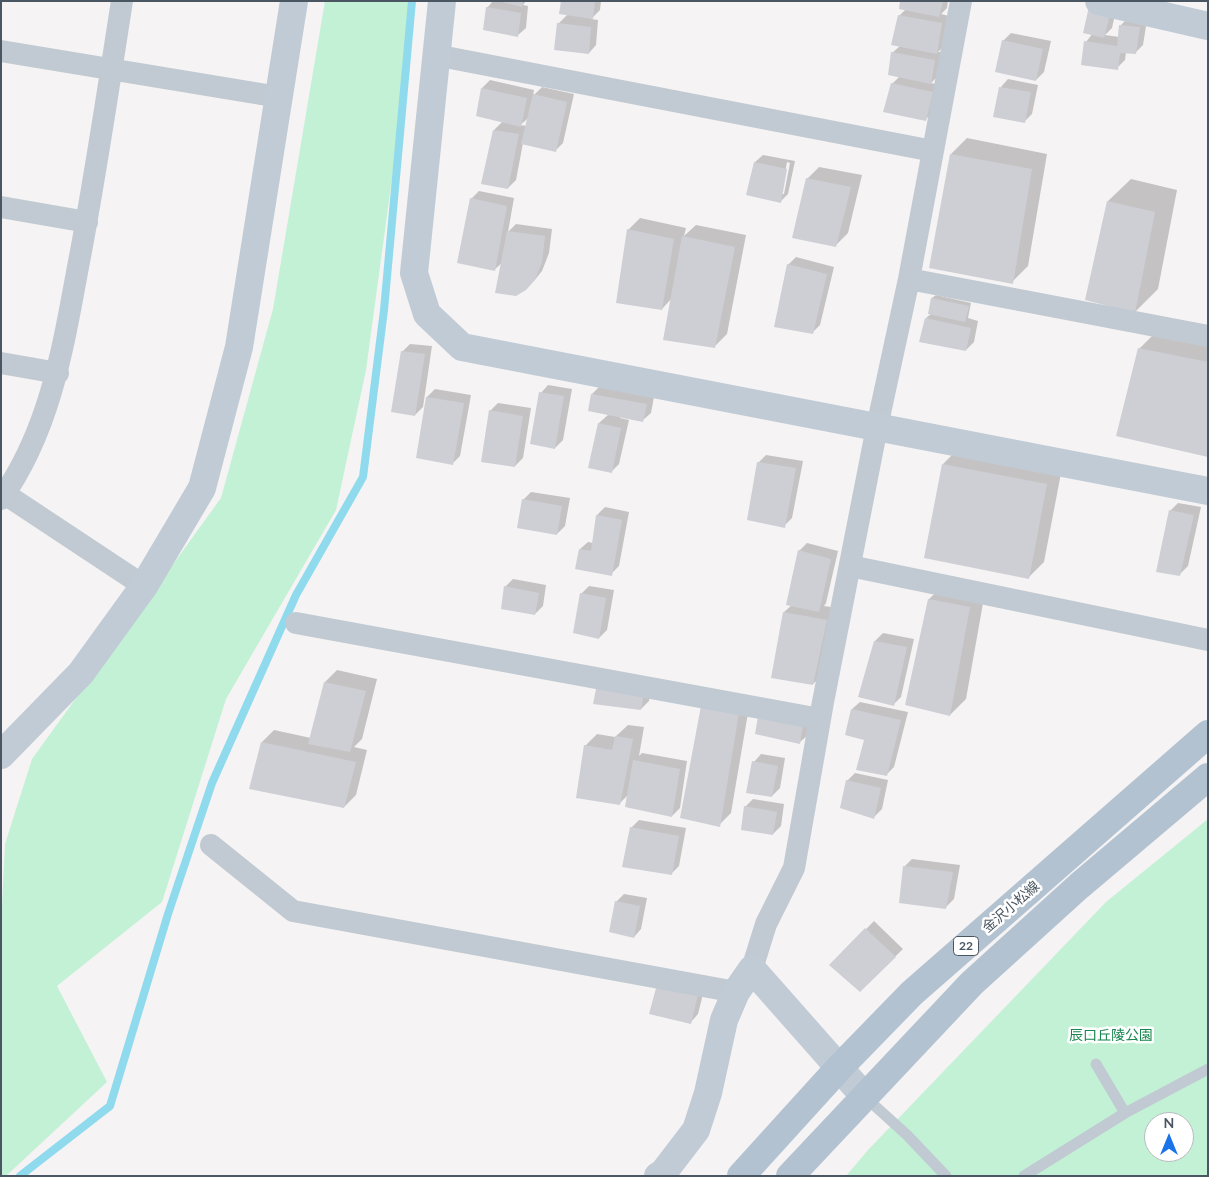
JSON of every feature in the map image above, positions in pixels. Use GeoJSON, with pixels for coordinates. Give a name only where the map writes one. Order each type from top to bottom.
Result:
{"type":"FeatureCollection","features":[{"type":"Feature","properties":{"kind":"main road","name":"金沢小松線"},"geometry":{"type":"LineString","coordinates":[[741,1176],[839,1068],[912,993],[1208,734]]}},
{"type":"Feature","properties":{"kind":"main road","name":"22"},"geometry":{"type":"LineString","coordinates":[[790,1176],[972,983],[1078,886],[1208,776]]}},
{"type":"Feature","properties":{"kind":"street"},"geometry":{"type":"LineString","coordinates":[[122,1],[87,222],[58,373],[37,437],[3,496],[144,586]]}},
{"type":"Feature","properties":{"kind":"street"},"geometry":{"type":"LineString","coordinates":[[1,754],[81,673],[144,586],[202,488],[239,347],[294,1]]}},
{"type":"Feature","properties":{"kind":"street"},"geometry":{"type":"LineString","coordinates":[[442,1],[414,273],[427,314],[462,347],[1208,491]]}},
{"type":"Feature","properties":{"kind":"street"},"geometry":{"type":"LineString","coordinates":[[658,1176],[663,1173],[696,1130],[708,1093],[724,1020],[736,992],[752,969],[766,924],[794,868],[820,719],[908,279],[960,1]]}},
{"type":"Feature","properties":{"kind":"street"},"geometry":{"type":"LineString","coordinates":[[1099,1],[1208,26]]}},
{"type":"Feature","properties":{"kind":"street"},"geometry":{"type":"LineString","coordinates":[[1,51],[279,97]]}},
{"type":"Feature","properties":{"kind":"street"},"geometry":{"type":"LineString","coordinates":[[435,55],[932,151]]}},
{"type":"Feature","properties":{"kind":"street"},"geometry":{"type":"LineString","coordinates":[[1,207],[87,222]]}},
{"type":"Feature","properties":{"kind":"street"},"geometry":{"type":"LineString","coordinates":[[908,279],[1208,336]]}},
{"type":"Feature","properties":{"kind":"street"},"geometry":{"type":"LineString","coordinates":[[1,363],[58,373]]}},
{"type":"Feature","properties":{"kind":"street"},"geometry":{"type":"LineString","coordinates":[[850,566],[1208,640]]}},
{"type":"Feature","properties":{"kind":"street"},"geometry":{"type":"LineString","coordinates":[[296,623],[820,719]]}},
{"type":"Feature","properties":{"kind":"street"},"geometry":{"type":"LineString","coordinates":[[211,845],[293,911],[736,992]]}},
{"type":"Feature","properties":{"kind":"street"},"geometry":{"type":"LineString","coordinates":[[752,969],[865,1097]]}},
{"type":"Feature","properties":{"kind":"lane"},"geometry":{"type":"LineString","coordinates":[[1096,1064],[1126,1112]]}},
{"type":"Feature","properties":{"kind":"lane"},"geometry":{"type":"LineString","coordinates":[[1024,1176],[1126,1112],[1208,1068]]}},
{"type":"Feature","properties":{"kind":"lane"},"geometry":{"type":"LineString","coordinates":[[865,1097],[907,1135],[946,1176]]}},
{"type":"Feature","properties":{"kind":"green space"},"geometry":{"type":"Polygon","coordinates":[[[325,1],[416,1],[366,370],[336,510],[226,699],[162,902],[57,986],[107,1082],[6,1176],[1,1176],[1,927],[5,844],[32,759],[221,498],[273,309],[325,1]]]}},
{"type":"Feature","properties":{"kind":"green space","name":"辰口丘陵公園"},"geometry":{"type":"Polygon","coordinates":[[[1208,819],[1208,1176],[846,1176],[868,1150],[1106,902],[1208,819]]]}},
{"type":"Feature","properties":{"kind":"building"},"geometry":{"type":"Polygon","coordinates":[[[498,1],[523,1],[522,7],[498,1]]]}},
{"type":"Feature","properties":{"kind":"building"},"geometry":{"type":"Polygon","coordinates":[[[561,1],[595,1],[593,19],[559,14],[561,1]]]}},
{"type":"Feature","properties":{"kind":"building"},"geometry":{"type":"Polygon","coordinates":[[[900,1],[943,1],[939,17],[899,9],[900,1]]]}},
{"type":"Feature","properties":{"kind":"building"},"geometry":{"type":"Polygon","coordinates":[[[1090,2],[1112,6],[1104,38],[1083,33],[1090,2]]]}},
{"type":"Feature","properties":{"kind":"building"},"geometry":{"type":"Polygon","coordinates":[[[486,7],[521,13],[518,37],[483,30],[486,7]]]}},
{"type":"Feature","properties":{"kind":"building"},"geometry":{"type":"Polygon","coordinates":[[[898,15],[942,23],[937,54],[891,45],[898,15]]]}},
{"type":"Feature","properties":{"kind":"building"},"geometry":{"type":"Polygon","coordinates":[[[557,23],[591,27],[589,54],[554,50],[557,23]]]}},
{"type":"Feature","properties":{"kind":"building"},"geometry":{"type":"Polygon","coordinates":[[[1119,25],[1140,27],[1136,54],[1120,53],[1118,70],[1081,65],[1084,41],[1117,46],[1119,25]]]}},
{"type":"Feature","properties":{"kind":"building"},"geometry":{"type":"Polygon","coordinates":[[[1002,40],[1043,49],[1036,81],[995,72],[1002,40]]]}},
{"type":"Feature","properties":{"kind":"building"},"geometry":{"type":"Polygon","coordinates":[[[891,52],[935,60],[931,84],[888,75],[891,52]]]}},
{"type":"Feature","properties":{"kind":"building"},"geometry":{"type":"Polygon","coordinates":[[[891,83],[933,92],[926,121],[883,112],[891,83]]]}},
{"type":"Feature","properties":{"kind":"building"},"geometry":{"type":"Polygon","coordinates":[[[999,87],[1031,92],[1025,123],[993,117],[999,87]]]}},
{"type":"Feature","properties":{"kind":"building"},"geometry":{"type":"Polygon","coordinates":[[[481,88],[527,98],[521,127],[476,116],[481,88]]]}},
{"type":"Feature","properties":{"kind":"building"},"geometry":{"type":"Polygon","coordinates":[[[533,94],[567,102],[556,152],[521,144],[533,94]]]}},
{"type":"Feature","properties":{"kind":"building"},"geometry":{"type":"Polygon","coordinates":[[[493,130],[519,134],[508,189],[481,184],[493,130]]]}},
{"type":"Feature","properties":{"kind":"building"},"geometry":{"type":"Polygon","coordinates":[[[950,154],[1032,169],[1013,284],[929,268],[950,154]]]}},
{"type":"Feature","properties":{"kind":"building"},"geometry":{"type":"Polygon","coordinates":[[[754,162],[787,169],[781,203],[746,195],[754,162]]]}},
{"type":"Feature","properties":{"kind":"building"},"geometry":{"type":"Polygon","coordinates":[[[806,178],[851,187],[836,247],[792,238],[806,178]]]}},
{"type":"Feature","properties":{"kind":"building"},"geometry":{"type":"Polygon","coordinates":[[[470,198],[507,206],[495,271],[457,263],[470,198]]]}},
{"type":"Feature","properties":{"kind":"building"},"geometry":{"type":"Polygon","coordinates":[[[1107,201],[1155,212],[1135,313],[1085,300],[1107,201]]]}},
{"type":"Feature","properties":{"kind":"building"},"geometry":{"type":"Polygon","coordinates":[[[627,229],[674,239],[662,310],[616,303],[627,229]]]}},
{"type":"Feature","properties":{"kind":"building"},"geometry":{"type":"Polygon","coordinates":[[[507,231],[545,236],[542,262],[535,280],[526,290],[516,296],[495,293],[507,231]]]}},
{"type":"Feature","properties":{"kind":"building"},"geometry":{"type":"Polygon","coordinates":[[[682,236],[735,247],[715,348],[663,340],[682,236]]]}},
{"type":"Feature","properties":{"kind":"building"},"geometry":{"type":"Polygon","coordinates":[[[787,264],[827,274],[813,334],[774,327],[787,264]]]}},
{"type":"Feature","properties":{"kind":"building"},"geometry":{"type":"Polygon","coordinates":[[[931,298],[969,306],[965,322],[928,314],[931,298]]]}},
{"type":"Feature","properties":{"kind":"building"},"geometry":{"type":"Polygon","coordinates":[[[925,318],[971,328],[966,351],[919,342],[925,318]]]}},
{"type":"Feature","properties":{"kind":"building"},"geometry":{"type":"Polygon","coordinates":[[[1138,348],[1208,362],[1208,457],[1116,436],[1138,348]]]}},
{"type":"Feature","properties":{"kind":"building"},"geometry":{"type":"Polygon","coordinates":[[[401,351],[425,354],[415,416],[391,412],[401,351]]]}},
{"type":"Feature","properties":{"kind":"building"},"geometry":{"type":"Polygon","coordinates":[[[539,392],[564,396],[555,449],[530,444],[539,392]]]}},
{"type":"Feature","properties":{"kind":"building"},"geometry":{"type":"Polygon","coordinates":[[[591,394],[647,404],[643,422],[588,411],[591,394]]]}},
{"type":"Feature","properties":{"kind":"building"},"geometry":{"type":"Polygon","coordinates":[[[426,397],[464,403],[453,465],[416,458],[426,397]]]}},
{"type":"Feature","properties":{"kind":"building"},"geometry":{"type":"Polygon","coordinates":[[[489,410],[523,416],[515,467],[481,462],[489,410]]]}},
{"type":"Feature","properties":{"kind":"building"},"geometry":{"type":"Polygon","coordinates":[[[598,423],[621,428],[612,473],[588,468],[598,423]]]}},
{"type":"Feature","properties":{"kind":"building"},"geometry":{"type":"Polygon","coordinates":[[[757,462],[796,468],[785,528],[747,520],[757,462]]]}},
{"type":"Feature","properties":{"kind":"building"},"geometry":{"type":"Polygon","coordinates":[[[942,464],[1047,484],[1029,579],[924,558],[942,464]]]}},
{"type":"Feature","properties":{"kind":"building"},"geometry":{"type":"Polygon","coordinates":[[[522,499],[562,506],[557,535],[517,528],[522,499]]]}},
{"type":"Feature","properties":{"kind":"building"},"geometry":{"type":"Polygon","coordinates":[[[1169,510],[1194,515],[1180,576],[1156,572],[1169,510]]]}},
{"type":"Feature","properties":{"kind":"building"},"geometry":{"type":"Polygon","coordinates":[[[596,515],[622,520],[612,576],[575,569],[579,549],[591,551],[596,515]]]}},
{"type":"Feature","properties":{"kind":"building"},"geometry":{"type":"Polygon","coordinates":[[[798,550],[831,559],[819,612],[786,605],[798,550]]]}},
{"type":"Feature","properties":{"kind":"building"},"geometry":{"type":"Polygon","coordinates":[[[504,586],[539,593],[535,615],[501,609],[504,586]]]}},
{"type":"Feature","properties":{"kind":"building"},"geometry":{"type":"Polygon","coordinates":[[[580,593],[606,598],[599,639],[573,633],[580,593]]]}},
{"type":"Feature","properties":{"kind":"building"},"geometry":{"type":"Polygon","coordinates":[[[928,599],[970,607],[950,716],[905,705],[928,599]]]}},
{"type":"Feature","properties":{"kind":"building"},"geometry":{"type":"Polygon","coordinates":[[[783,612],[827,620],[813,685],[771,678],[783,612]]]}},
{"type":"Feature","properties":{"kind":"building"},"geometry":{"type":"Polygon","coordinates":[[[874,641],[907,647],[894,706],[858,697],[874,641]]]}},
{"type":"Feature","properties":{"kind":"building"},"geometry":{"type":"Polygon","coordinates":[[[324,682],[366,691],[350,752],[308,744],[324,682]]]}},
{"type":"Feature","properties":{"kind":"building"},"geometry":{"type":"Polygon","coordinates":[[[597,684],[644,693],[641,710],[593,704],[597,684]]]}},
{"type":"Feature","properties":{"kind":"building"},"geometry":{"type":"Polygon","coordinates":[[[701,706],[739,713],[720,827],[680,818],[701,706]]]}},
{"type":"Feature","properties":{"kind":"building"},"geometry":{"type":"Polygon","coordinates":[[[851,709],[901,720],[887,776],[856,770],[864,740],[845,735],[851,709]]]}},
{"type":"Feature","properties":{"kind":"building"},"geometry":{"type":"Polygon","coordinates":[[[759,711],[804,719],[800,744],[755,734],[759,711]]]}},
{"type":"Feature","properties":{"kind":"building"},"geometry":{"type":"Polygon","coordinates":[[[615,736],[633,739],[620,805],[576,798],[584,745],[612,750],[615,736]]]}},
{"type":"Feature","properties":{"kind":"building"},"geometry":{"type":"Polygon","coordinates":[[[261,742],[356,762],[344,808],[249,789],[261,742]]]}},
{"type":"Feature","properties":{"kind":"building"},"geometry":{"type":"Polygon","coordinates":[[[633,760],[680,769],[672,817],[625,807],[633,760]]]}},
{"type":"Feature","properties":{"kind":"building"},"geometry":{"type":"Polygon","coordinates":[[[752,761],[778,766],[772,797],[746,793],[752,761]]]}},
{"type":"Feature","properties":{"kind":"building"},"geometry":{"type":"Polygon","coordinates":[[[846,780],[881,788],[874,819],[840,808],[846,780]]]}},
{"type":"Feature","properties":{"kind":"building"},"geometry":{"type":"Polygon","coordinates":[[[744,806],[777,812],[773,835],[741,830],[744,806]]]}},
{"type":"Feature","properties":{"kind":"building"},"geometry":{"type":"Polygon","coordinates":[[[630,827],[679,836],[672,875],[622,867],[630,827]]]}},
{"type":"Feature","properties":{"kind":"building"},"geometry":{"type":"Polygon","coordinates":[[[903,866],[953,872],[946,909],[899,903],[903,866]]]}},
{"type":"Feature","properties":{"kind":"building"},"geometry":{"type":"Polygon","coordinates":[[[615,901],[640,906],[634,938],[609,932],[615,901]]]}},
{"type":"Feature","properties":{"kind":"building"},"geometry":{"type":"Polygon","coordinates":[[[865,928],[896,957],[860,992],[829,965],[865,928]]]}},
{"type":"Feature","properties":{"kind":"building"},"geometry":{"type":"Polygon","coordinates":[[[659,977],[700,986],[691,1024],[649,1014],[659,977]]]}},
{"type":"Feature","properties":{"kind":"waterway"},"geometry":{"type":"LineString","coordinates":[[20,1176],[110,1106],[168,914],[212,783],[296,595],[363,477],[384,310],[412,1]]}}]}
